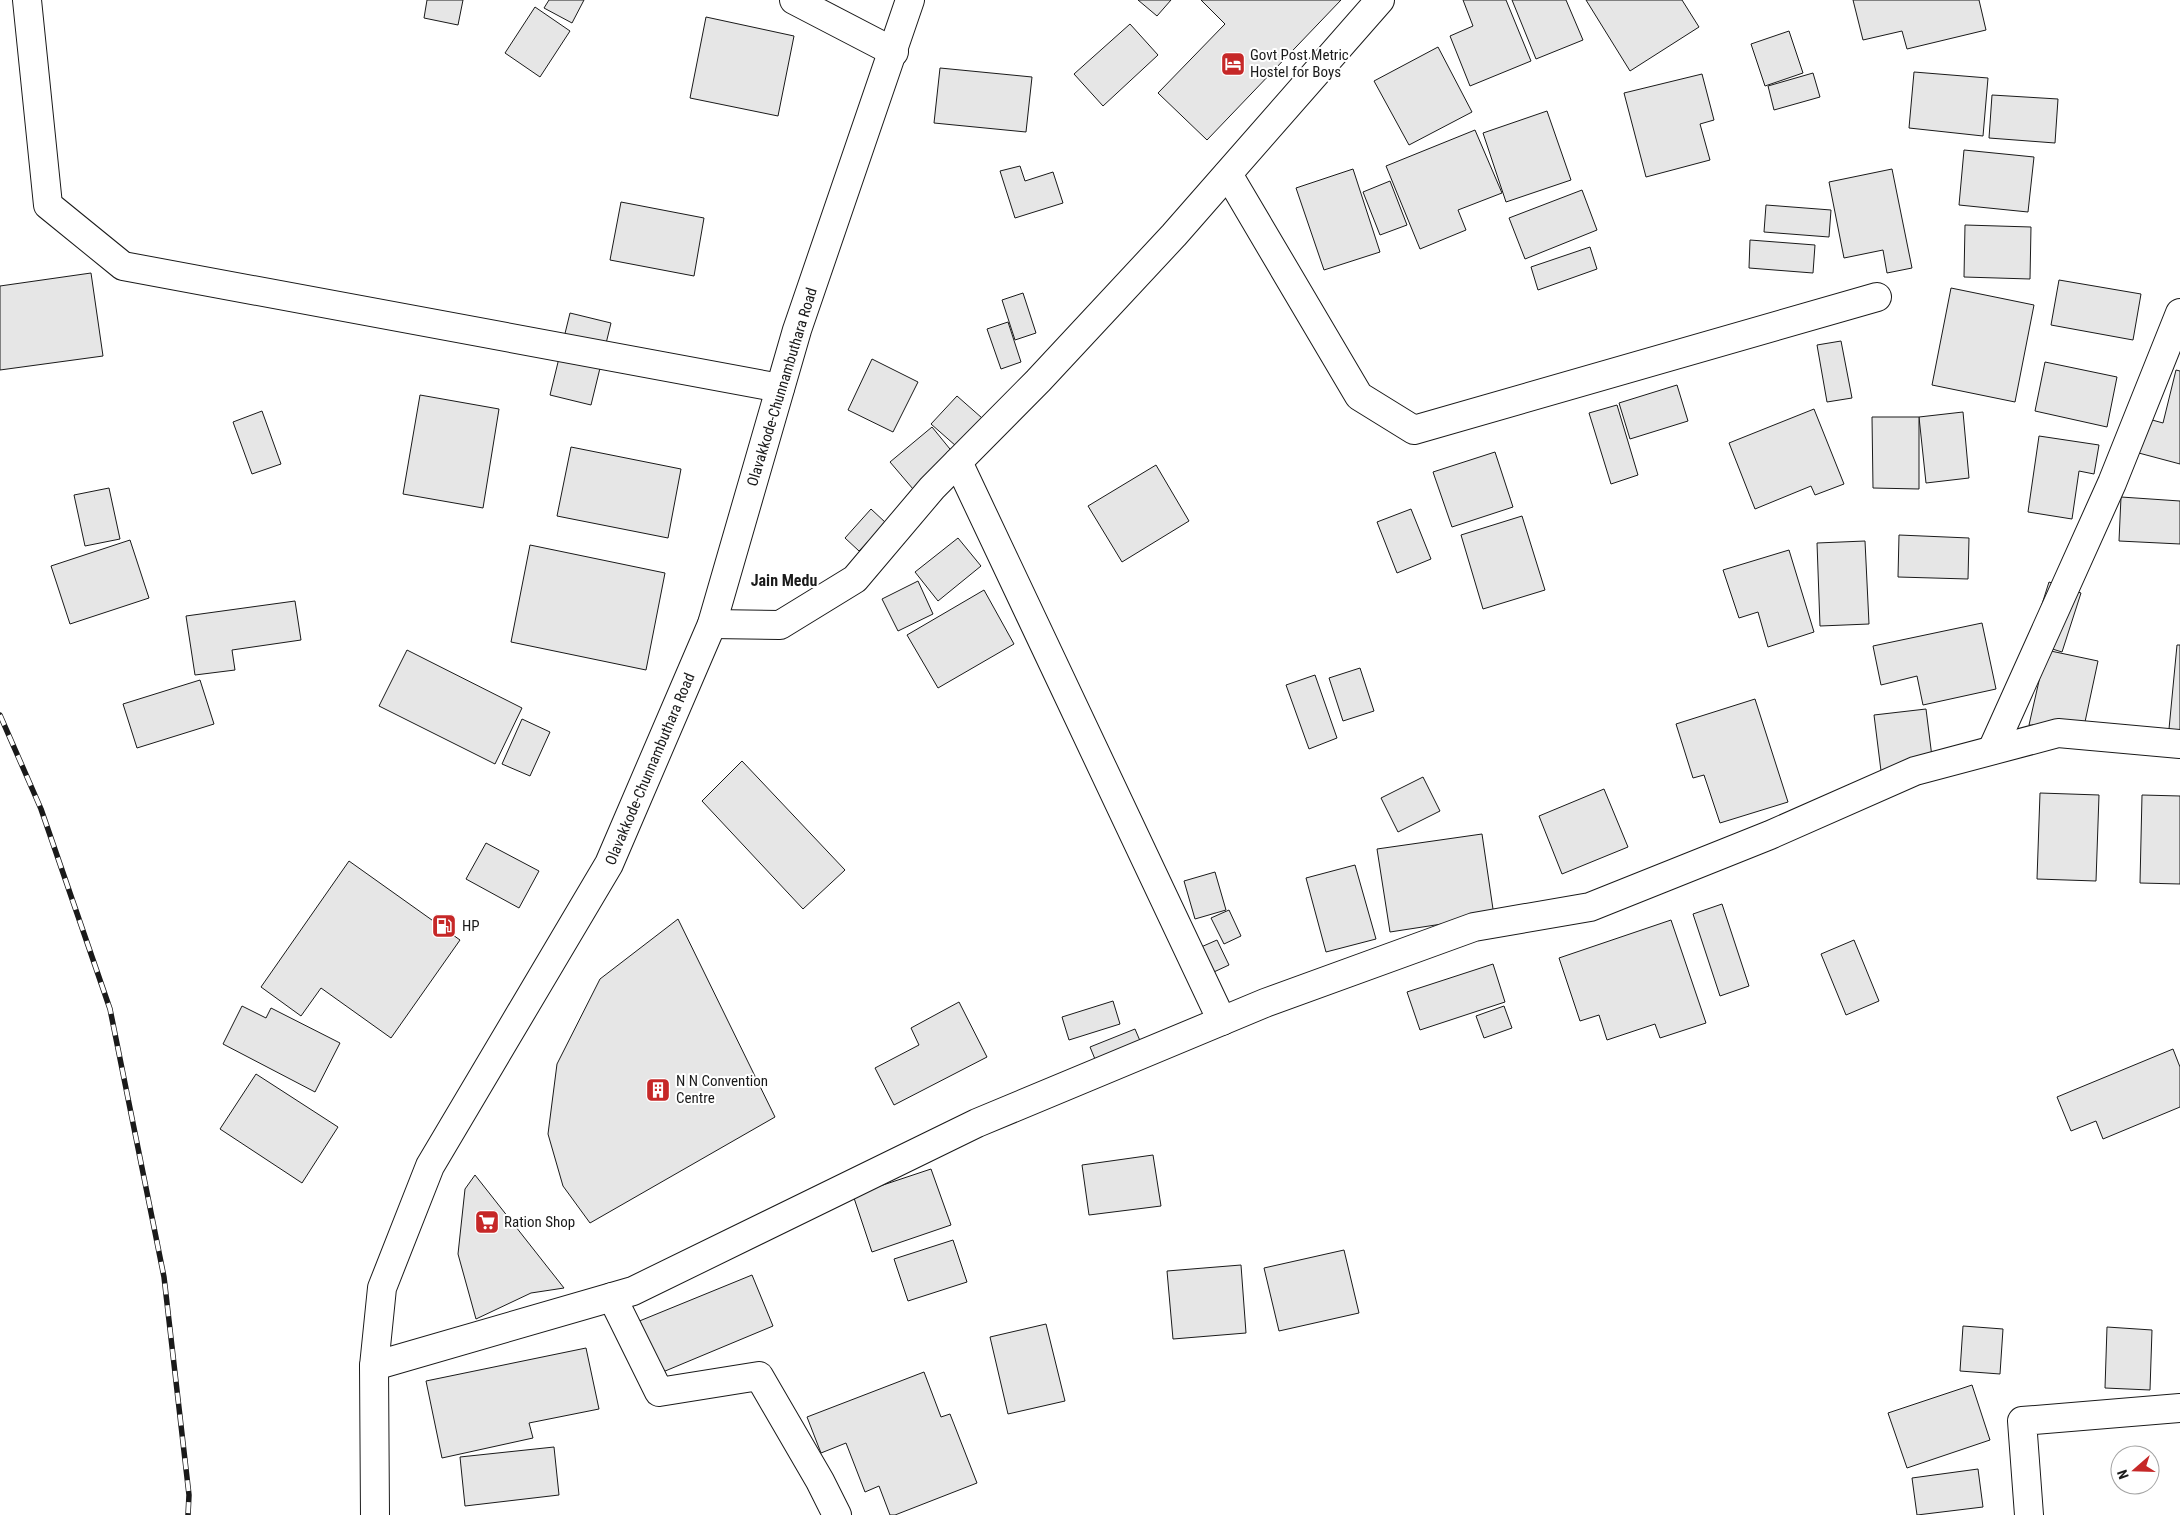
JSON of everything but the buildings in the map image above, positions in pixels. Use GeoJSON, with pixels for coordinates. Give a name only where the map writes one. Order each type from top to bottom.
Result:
{"type":"FeatureCollection","features":[{"type":"Feature","properties":{"kind":"street"},"geometry":{"type":"LineString","coordinates":[[26,0],[48,205],[123,266],[780,388]]}},
{"type":"Feature","properties":{"kind":"street"},"geometry":{"type":"LineString","coordinates":[[794,0],[894,52]]}},
{"type":"Feature","properties":{"kind":"street","name":"Olavakkode-Chunnambuthara Road"},"geometry":{"type":"LineString","coordinates":[[375,1515],[374,1366],[382,1288],[430,1166],[610,864],[712,624],[796,330],[894,52],[910,0]]}},
{"type":"Feature","properties":{"kind":"street"},"geometry":{"type":"LineString","coordinates":[[712,624],[780,625],[855,579],[932,488],[1038,380],[1174,235],[1380,0]]}},
{"type":"Feature","properties":{"kind":"street"},"geometry":{"type":"LineString","coordinates":[[1228,174],[1359,396],[1414,430],[1877,297]]}},
{"type":"Feature","properties":{"kind":"street"},"geometry":{"type":"LineString","coordinates":[[1992,750],[2112,483],[2180,313]]}},
{"type":"Feature","properties":{"kind":"street"},"geometry":{"type":"LineString","coordinates":[[958,462],[1222,1021]]}},
{"type":"Feature","properties":{"kind":"street"},"geometry":{"type":"LineString","coordinates":[[374,1366],[633,1291],[976,1124],[1222,1021],[1474,927],[1590,908],[1770,835],[1915,770],[2058,734],[2180,744]]}},
{"type":"Feature","properties":{"kind":"street"},"geometry":{"type":"LineString","coordinates":[[612,1297],[659,1392],[759,1376],[820,1481],[837,1515]]}},
{"type":"Feature","properties":{"kind":"street"},"geometry":{"type":"LineString","coordinates":[[2029,1515],[2022,1421],[2180,1408]]}},
{"type":"Feature","properties":{"kind":"railway"},"geometry":{"type":"LineString","coordinates":[[0,715],[41,809],[110,1009],[164,1277],[189,1495],[188,1515]]}},
{"type":"Feature","properties":{"kind":"place","name":"Govt Post Metric Hostel for Boys"},"geometry":{"type":"Point","coordinates":[1233,64]}},
{"type":"Feature","properties":{"kind":"place","name":"HP"},"geometry":{"type":"Point","coordinates":[444,926]}},
{"type":"Feature","properties":{"kind":"place","name":"N N Convention Centre"},"geometry":{"type":"Point","coordinates":[658,1090]}},
{"type":"Feature","properties":{"kind":"place","name":"Ration Shop"},"geometry":{"type":"Point","coordinates":[487,1222]}},
{"type":"Feature","properties":{"kind":"district","name":"Jain Medu"},"geometry":{"type":"Point","coordinates":[784,580]}}]}
